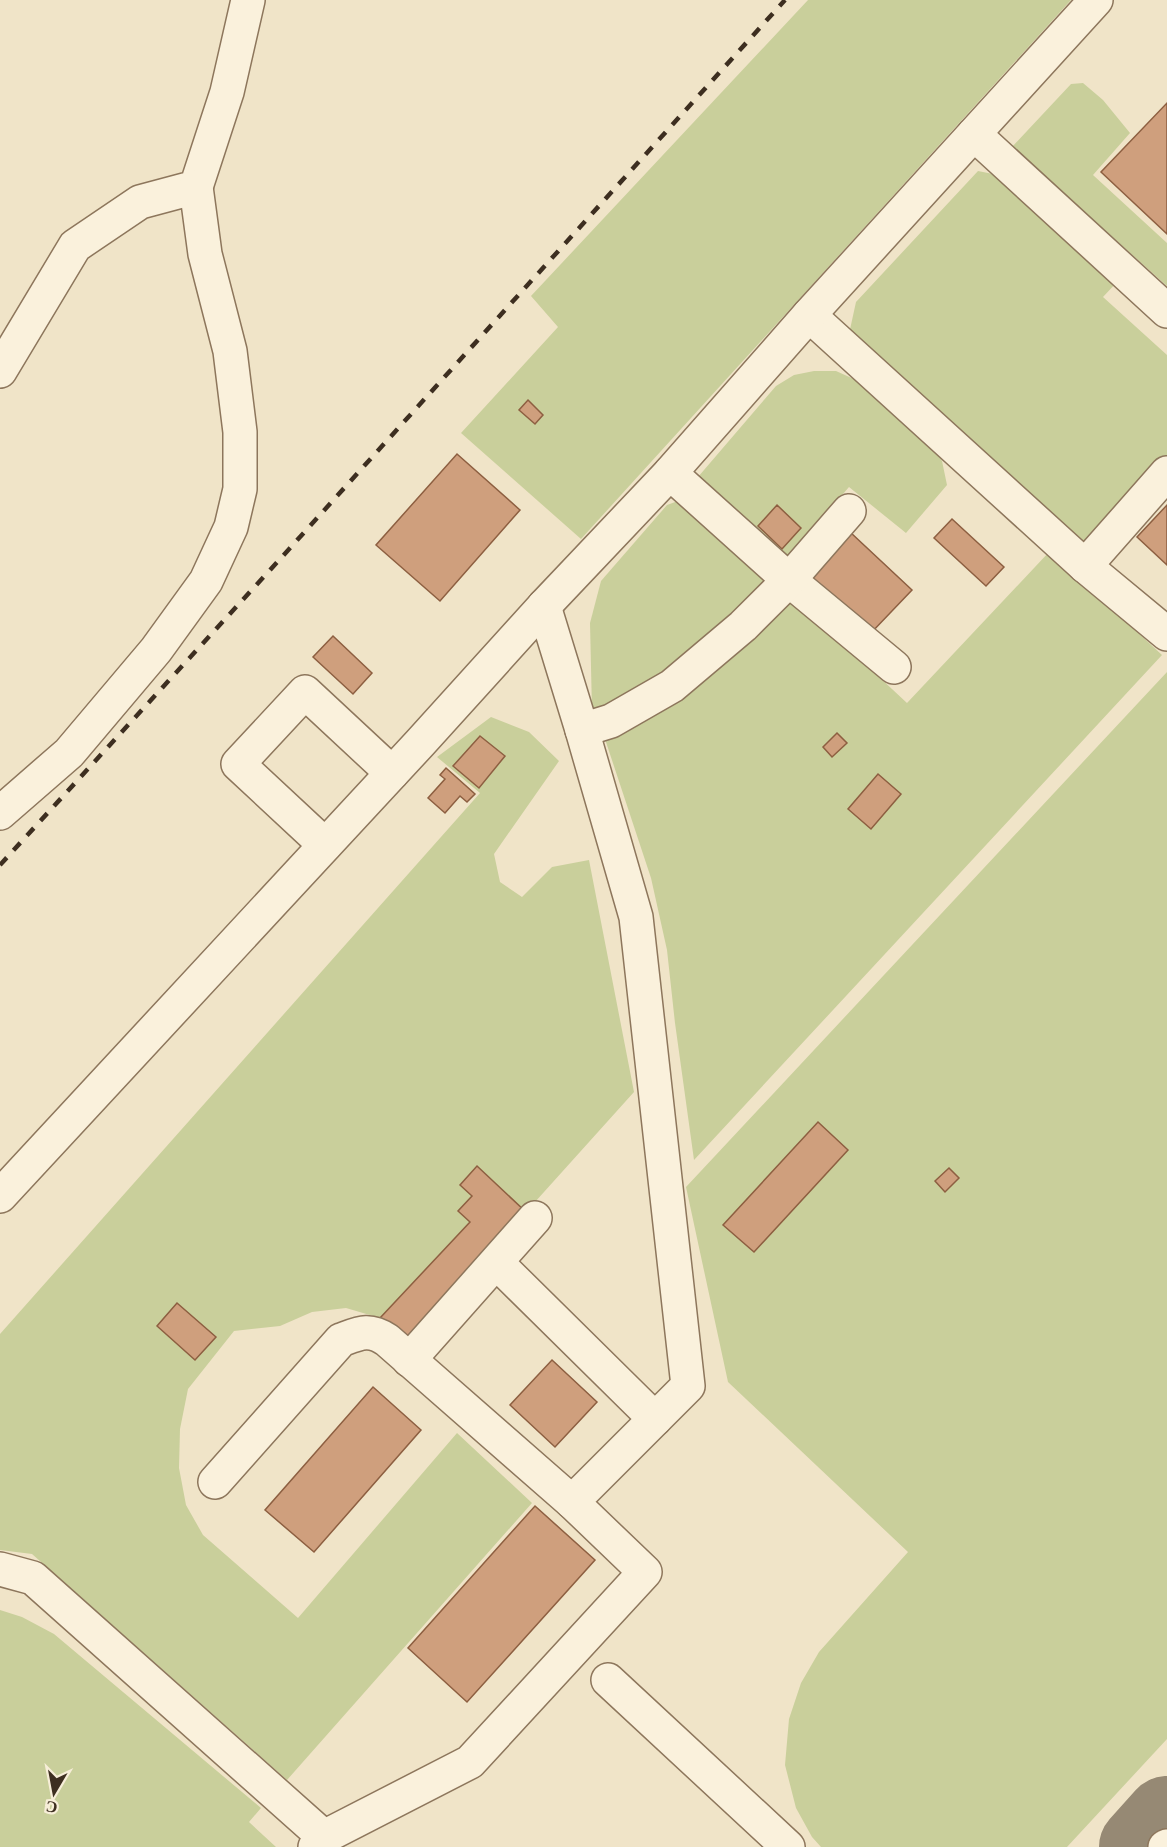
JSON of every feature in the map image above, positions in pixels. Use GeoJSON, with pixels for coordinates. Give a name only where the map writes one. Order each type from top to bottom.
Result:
{"type":"FeatureCollection","features":[{"type":"Feature","properties":{"kind":"street"},"geometry":{"type":"LineString","coordinates":[[0,813],[69,753],[156,650],[206,581],[231,527],[240,489],[240,432],[230,351],[205,254],[196,187],[227,93],[248,0]]}},
{"type":"Feature","properties":{"kind":"street"},"geometry":{"type":"LineString","coordinates":[[3,1185],[325,845],[544,606],[670,473],[809,315],[1096,0]]}},
{"type":"Feature","properties":{"kind":"street"},"geometry":{"type":"LineString","coordinates":[[974,134],[1167,311]]}},
{"type":"Feature","properties":{"kind":"street"},"geometry":{"type":"LineString","coordinates":[[0,371],[75,246],[140,201],[196,187]]}},
{"type":"Feature","properties":{"kind":"street"},"geometry":{"type":"LineString","coordinates":[[809,315],[1085,566],[1167,634]]}},
{"type":"Feature","properties":{"kind":"street"},"geometry":{"type":"LineString","coordinates":[[670,473],[789,580],[894,666]]}},
{"type":"Feature","properties":{"kind":"street"},"geometry":{"type":"LineString","coordinates":[[1085,566],[1167,473]]}},
{"type":"Feature","properties":{"kind":"street"},"geometry":{"type":"LineString","coordinates":[[582,730],[611,721],[672,686],[744,626],[789,580],[849,511]]}},
{"type":"Feature","properties":{"kind":"street"},"geometry":{"type":"LineString","coordinates":[[544,606],[636,917],[688,1386],[572,1502]]}},
{"type":"Feature","properties":{"kind":"street"},"geometry":{"type":"LineString","coordinates":[[325,845],[238,764],[305,692],[392,773]]}},
{"type":"Feature","properties":{"kind":"street"},"geometry":{"type":"LineString","coordinates":[[409,1360],[535,1218]]}},
{"type":"Feature","properties":{"kind":"street"},"geometry":{"type":"LineString","coordinates":[[497,1263],[655,1419]]}},
{"type":"Feature","properties":{"kind":"street"},"geometry":{"type":"LineString","coordinates":[[0,1569],[33,1578],[320,1842],[470,1762],[645,1572],[572,1502],[387,1340],[376,1333],[359,1333],[341,1341],[214,1482]]}},
{"type":"Feature","properties":{"kind":"street"},"geometry":{"type":"LineString","coordinates":[[608,1680],[788,1847]]}},
{"type":"Feature","properties":{"kind":"green space"},"geometry":{"type":"Polygon","coordinates":[[[808,0],[1071,0],[581,539],[461,433],[558,327],[531,296],[808,0]]]}},
{"type":"Feature","properties":{"kind":"green space"},"geometry":{"type":"Polygon","coordinates":[[[1083,83],[1103,100],[1130,133],[1093,175],[1167,243],[1167,286],[1012,147],[1071,84],[1083,83]]]}},
{"type":"Feature","properties":{"kind":"green space"},"geometry":{"type":"Polygon","coordinates":[[[978,171],[998,175],[1117,282],[1103,297],[1167,355],[1167,460],[1086,550],[849,334],[856,302],[978,171]]]}},
{"type":"Feature","properties":{"kind":"green space"},"geometry":{"type":"Polygon","coordinates":[[[814,371],[836,371],[856,380],[929,442],[942,461],[947,485],[906,533],[849,487],[788,558],[698,477],[776,386],[794,375],[814,371]]]}},
{"type":"Feature","properties":{"kind":"green space"},"geometry":{"type":"Polygon","coordinates":[[[678,501],[772,581],[702,650],[630,697],[592,711],[590,623],[601,581],[667,505],[678,501]]]}},
{"type":"Feature","properties":{"kind":"green space"},"geometry":{"type":"Polygon","coordinates":[[[1050,551],[1162,655],[694,1160],[667,950],[651,878],[603,733],[791,595],[907,703],[1050,551]]]}},
{"type":"Feature","properties":{"kind":"green space"},"geometry":{"type":"Polygon","coordinates":[[[1167,672],[1167,1739],[1067,1847],[821,1847],[812,1837],[796,1808],[785,1765],[789,1719],[801,1683],[819,1652],[908,1552],[728,1382],[686,1187],[1167,672]]]}},
{"type":"Feature","properties":{"kind":"green space"},"geometry":{"type":"Polygon","coordinates":[[[491,717],[529,732],[559,761],[494,854],[500,882],[522,897],[552,867],[589,860],[634,1092],[526,1212],[477,1167],[460,1184],[472,1196],[458,1211],[470,1222],[380,1318],[346,1308],[312,1312],[280,1326],[234,1331],[188,1389],[180,1429],[179,1468],[186,1505],[203,1535],[298,1618],[457,1433],[532,1503],[287,1780],[32,1554],[0,1550],[0,1334],[480,793],[437,757],[491,717]]]}},
{"type":"Feature","properties":{"kind":"green space"},"geometry":{"type":"Polygon","coordinates":[[[0,1610],[22,1617],[54,1634],[261,1808],[249,1822],[276,1847],[0,1847],[0,1610]]]}},
{"type":"Feature","properties":{"kind":"building"},"geometry":{"type":"Polygon","coordinates":[[[1167,103],[1167,234],[1101,172],[1167,103]]]}},
{"type":"Feature","properties":{"kind":"building"},"geometry":{"type":"Polygon","coordinates":[[[528,400],[543,415],[535,424],[519,410],[528,400]]]}},
{"type":"Feature","properties":{"kind":"building"},"geometry":{"type":"Polygon","coordinates":[[[457,454],[520,510],[440,601],[376,545],[457,454]]]}},
{"type":"Feature","properties":{"kind":"building"},"geometry":{"type":"Polygon","coordinates":[[[777,505],[801,528],[782,549],[758,526],[777,505]]]}},
{"type":"Feature","properties":{"kind":"building"},"geometry":{"type":"Polygon","coordinates":[[[1167,505],[1167,565],[1137,537],[1167,505]]]}},
{"type":"Feature","properties":{"kind":"building"},"geometry":{"type":"Polygon","coordinates":[[[952,519],[1004,567],[986,586],[934,538],[952,519]]]}},
{"type":"Feature","properties":{"kind":"building"},"geometry":{"type":"Polygon","coordinates":[[[850,532],[912,590],[870,634],[808,577],[850,532]]]}},
{"type":"Feature","properties":{"kind":"building"},"geometry":{"type":"Polygon","coordinates":[[[333,636],[372,673],[353,694],[313,657],[333,636]]]}},
{"type":"Feature","properties":{"kind":"building"},"geometry":{"type":"Polygon","coordinates":[[[837,733],[847,743],[832,757],[823,747],[837,733]]]}},
{"type":"Feature","properties":{"kind":"building"},"geometry":{"type":"Polygon","coordinates":[[[480,736],[505,756],[479,788],[453,766],[480,736]]]}},
{"type":"Feature","properties":{"kind":"building"},"geometry":{"type":"Polygon","coordinates":[[[446,768],[475,794],[467,802],[460,796],[445,813],[428,798],[445,779],[440,775],[446,768]]]}},
{"type":"Feature","properties":{"kind":"building"},"geometry":{"type":"Polygon","coordinates":[[[878,774],[901,794],[871,829],[848,809],[878,774]]]}},
{"type":"Feature","properties":{"kind":"building"},"geometry":{"type":"Polygon","coordinates":[[[818,1122],[848,1150],[754,1252],[723,1225],[818,1122]]]}},
{"type":"Feature","properties":{"kind":"building"},"geometry":{"type":"Polygon","coordinates":[[[477,1166],[526,1212],[404,1341],[380,1318],[470,1222],[458,1211],[472,1196],[460,1185],[477,1166]]]}},
{"type":"Feature","properties":{"kind":"building"},"geometry":{"type":"Polygon","coordinates":[[[949,1168],[959,1178],[945,1192],[935,1181],[949,1168]]]}},
{"type":"Feature","properties":{"kind":"building"},"geometry":{"type":"Polygon","coordinates":[[[177,1303],[216,1337],[195,1360],[157,1326],[177,1303]]]}},
{"type":"Feature","properties":{"kind":"building"},"geometry":{"type":"Polygon","coordinates":[[[552,1360],[597,1402],[555,1447],[510,1405],[552,1360]]]}},
{"type":"Feature","properties":{"kind":"building"},"geometry":{"type":"Polygon","coordinates":[[[373,1387],[421,1430],[314,1552],[265,1510],[373,1387]]]}},
{"type":"Feature","properties":{"kind":"building"},"geometry":{"type":"Polygon","coordinates":[[[535,1506],[595,1560],[467,1702],[408,1648],[535,1506]]]}},
{"type":"Feature","properties":{"kind":"taxiway"},"geometry":{"type":"LineString","coordinates":[[1141,1847],[1167,1818]]}},
{"type":"Feature","properties":{"kind":"railway"},"geometry":{"type":"LineString","coordinates":[[0,865],[785,0]]}}]}
